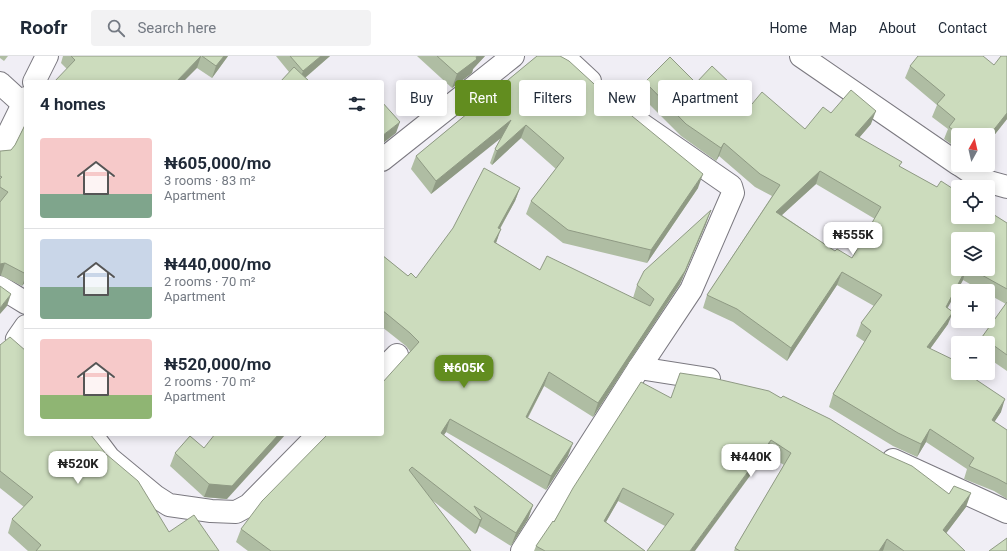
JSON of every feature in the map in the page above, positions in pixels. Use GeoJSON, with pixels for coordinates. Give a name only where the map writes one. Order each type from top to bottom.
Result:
{"type":"FeatureCollection","features":[{"type":"Feature","properties":{"kind":"street"},"geometry":{"type":"LineString","coordinates":[[35,80],[47,56]]}},
{"type":"Feature","properties":{"kind":"street"},"geometry":{"type":"LineString","coordinates":[[384,158],[513,56]]}},
{"type":"Feature","properties":{"kind":"street"},"geometry":{"type":"LineString","coordinates":[[522,551],[639,368],[691,290],[733,193],[731,186],[637,121],[608,98],[563,56]]}},
{"type":"Feature","properties":{"kind":"street"},"geometry":{"type":"LineString","coordinates":[[801,56],[951,159]]}},
{"type":"Feature","properties":{"kind":"street"},"geometry":{"type":"LineString","coordinates":[[0,83],[24,101],[0,151]]}},
{"type":"Feature","properties":{"kind":"street"},"geometry":{"type":"LineString","coordinates":[[970,172],[982,180],[1007,187]]}},
{"type":"Feature","properties":{"kind":"street"},"geometry":{"type":"LineString","coordinates":[[0,287],[24,302]]}},
{"type":"Feature","properties":{"kind":"street"},"geometry":{"type":"LineString","coordinates":[[24,329],[18,338],[24,348]]}},
{"type":"Feature","properties":{"kind":"street"},"geometry":{"type":"LineString","coordinates":[[639,368],[731,384]]}},
{"type":"Feature","properties":{"kind":"street"},"geometry":{"type":"LineString","coordinates":[[92,436],[109,458],[155,496],[169,505],[211,512],[236,512],[249,505],[317,436]]}},
{"type":"Feature","properties":{"kind":"street"},"geometry":{"type":"LineString","coordinates":[[875,449],[887,457],[1007,512]]}},
{"type":"Feature","properties":{"kind":"building"},"geometry":{"type":"Polygon","coordinates":[[[71,56],[201,56],[178,80],[56,80],[75,60],[71,56]]]}},
{"type":"Feature","properties":{"kind":"building"},"geometry":{"type":"Polygon","coordinates":[[[202,56],[224,56],[216,66],[202,56]]]}},
{"type":"Feature","properties":{"kind":"building"},"geometry":{"type":"Polygon","coordinates":[[[290,56],[321,56],[303,71],[290,56]]]}},
{"type":"Feature","properties":{"kind":"building"},"geometry":{"type":"Polygon","coordinates":[[[437,56],[477,56],[477,59],[457,74],[437,56]]]}},
{"type":"Feature","properties":{"kind":"building"},"geometry":{"type":"Polygon","coordinates":[[[537,56],[560,56],[569,61],[594,84],[594,116],[632,116],[703,174],[651,250],[568,230],[531,201],[564,158],[526,125],[497,151],[495,149],[511,120],[436,181],[416,156],[464,116],[511,116],[511,80],[508,80],[537,56]]]}},
{"type":"Feature","properties":{"kind":"building"},"geometry":{"type":"Polygon","coordinates":[[[918,56],[983,56],[994,65],[1001,56],[1007,56],[1007,113],[995,128],[951,128],[949,127],[955,119],[937,104],[945,95],[910,66],[918,56]]]}},
{"type":"Feature","properties":{"kind":"building"},"geometry":{"type":"Polygon","coordinates":[[[670,57],[693,80],[658,80],[658,95],[650,87],[650,80],[647,80],[670,57]]]}},
{"type":"Feature","properties":{"kind":"building"},"geometry":{"type":"Polygon","coordinates":[[[712,66],[727,80],[699,80],[712,66]]]}},
{"type":"Feature","properties":{"kind":"building"},"geometry":{"type":"Polygon","coordinates":[[[294,67],[308,80],[282,80],[294,67]]]}},
{"type":"Feature","properties":{"kind":"building"},"geometry":{"type":"Polygon","coordinates":[[[851,90],[876,111],[855,135],[902,162],[899,166],[937,187],[941,181],[951,187],[951,224],[995,224],[995,215],[1007,223],[1007,289],[984,276],[995,276],[995,232],[951,232],[951,276],[962,276],[958,284],[951,284],[951,298],[946,307],[951,311],[951,315],[927,347],[951,359],[951,380],[976,380],[1005,399],[992,420],[1007,430],[1007,484],[969,466],[974,458],[930,429],[921,444],[898,433],[833,394],[871,331],[861,323],[882,295],[842,272],[791,348],[737,309],[707,295],[780,185],[760,174],[724,143],[721,148],[686,124],[678,116],[752,116],[752,104],[762,92],[805,129],[823,107],[831,113],[851,90]],[[820,171],[776,212],[835,251],[837,249],[852,258],[881,207],[820,171]]]}},
{"type":"Feature","properties":{"kind":"building"},"geometry":{"type":"Polygon","coordinates":[[[384,104],[400,122],[384,134],[384,104]]]}},
{"type":"Feature","properties":{"kind":"building"},"geometry":{"type":"Polygon","coordinates":[[[24,127],[24,273],[5,263],[0,264],[0,202],[8,192],[0,187],[0,179],[2,177],[0,176],[0,151],[11,150],[24,127]]]}},
{"type":"Feature","properties":{"kind":"building"},"geometry":{"type":"Polygon","coordinates":[[[484,168],[520,188],[498,228],[501,229],[494,242],[540,270],[547,256],[650,306],[654,299],[637,285],[644,271],[711,210],[685,271],[598,403],[549,372],[526,417],[573,443],[551,476],[450,419],[441,433],[533,505],[516,533],[474,506],[482,519],[480,520],[412,467],[409,470],[471,551],[271,551],[241,529],[262,501],[326,436],[384,436],[384,381],[419,342],[384,312],[384,257],[408,276],[411,273],[416,278],[453,228],[484,168]]]}},
{"type":"Feature","properties":{"kind":"building"},"geometry":{"type":"Polygon","coordinates":[[[0,286],[11,294],[0,308],[0,286]]]}},
{"type":"Feature","properties":{"kind":"building"},"geometry":{"type":"Polygon","coordinates":[[[1007,302],[1007,355],[995,346],[995,336],[983,336],[988,328],[995,328],[995,319],[1007,302]]]}},
{"type":"Feature","properties":{"kind":"building"},"geometry":{"type":"Polygon","coordinates":[[[10,337],[24,349],[24,436],[92,436],[106,454],[138,481],[169,532],[194,515],[219,551],[36,551],[41,545],[12,519],[33,497],[0,471],[0,345],[10,337]]]}},
{"type":"Feature","properties":{"kind":"building"},"geometry":{"type":"Polygon","coordinates":[[[680,373],[713,378],[769,391],[781,398],[783,396],[830,419],[885,454],[912,466],[949,494],[954,486],[971,493],[943,530],[965,551],[904,551],[887,539],[879,551],[740,551],[735,548],[791,453],[771,440],[690,551],[647,551],[674,514],[623,488],[604,521],[645,551],[545,551],[536,546],[553,521],[554,522],[573,488],[641,382],[671,398],[680,373]]]}},
{"type":"Feature","properties":{"kind":"building"},"geometry":{"type":"Polygon","coordinates":[[[190,436],[204,448],[213,436],[277,436],[232,486],[209,484],[175,453],[190,436]]]}},
{"type":"Feature","properties":{"kind":"building"},"geometry":{"type":"Polygon","coordinates":[[[1007,538],[1007,551],[989,551],[1007,538]]]}}]}
